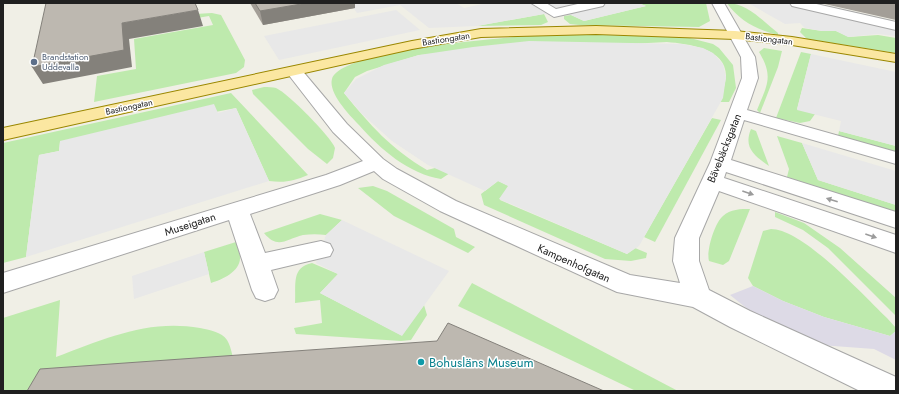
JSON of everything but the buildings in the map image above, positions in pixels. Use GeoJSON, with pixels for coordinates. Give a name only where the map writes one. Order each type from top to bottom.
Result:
{"type":"FeatureCollection","features":[{"type":"Feature","properties":{"kind":"main road","name":"Bastiongatan"},"geometry":{"type":"LineString","coordinates":[[3,134],[443,39],[481,33],[560,30],[662,31],[735,35],[792,41],[896,58]]}},
{"type":"Feature","properties":{"kind":"street"},"geometry":{"type":"LineString","coordinates":[[537,3],[554,13],[560,30]]}},
{"type":"Feature","properties":{"kind":"street"},"geometry":{"type":"LineString","coordinates":[[554,13],[599,3]]}},
{"type":"Feature","properties":{"kind":"street","name":"Bävebäcksgatan"},"geometry":{"type":"LineString","coordinates":[[698,298],[686,261],[687,238],[747,90],[750,72],[748,57],[718,3]]}},
{"type":"Feature","properties":{"kind":"street"},"geometry":{"type":"LineString","coordinates":[[796,3],[863,20],[896,26]]}},
{"type":"Feature","properties":{"kind":"street","name":"Kampenhofgatan"},"geometry":{"type":"LineString","coordinates":[[294,71],[337,124],[357,146],[376,163],[404,182],[448,206],[626,285],[698,298],[853,382],[893,391]]}},
{"type":"Feature","properties":{"kind":"street"},"geometry":{"type":"LineString","coordinates":[[738,113],[896,158]]}},
{"type":"Feature","properties":{"kind":"street","name":"Museigatan"},"geometry":{"type":"LineString","coordinates":[[3,282],[333,180],[376,163]]}},
{"type":"Feature","properties":{"kind":"street"},"geometry":{"type":"LineString","coordinates":[[715,172],[896,220]]}},
{"type":"Feature","properties":{"kind":"street"},"geometry":{"type":"LineString","coordinates":[[715,172],[896,244]]}},
{"type":"Feature","properties":{"kind":"street"},"geometry":{"type":"LineString","coordinates":[[237,209],[265,290]]}},
{"type":"Feature","properties":{"kind":"street"},"geometry":{"type":"LineString","coordinates":[[257,264],[321,250]]}},
{"type":"Feature","properties":{"kind":"green space"},"geometry":{"type":"Polygon","coordinates":[[[638,3],[706,3],[710,21],[699,27],[579,25],[570,24],[564,19],[564,16],[571,15],[584,21],[646,6],[638,3]]]}},
{"type":"Feature","properties":{"kind":"green space"},"geometry":{"type":"Polygon","coordinates":[[[727,3],[748,9],[761,18],[778,33],[778,35],[756,27],[743,20],[727,3]]]}},
{"type":"Feature","properties":{"kind":"green space"},"geometry":{"type":"Polygon","coordinates":[[[212,13],[221,15],[245,60],[244,67],[236,73],[94,102],[97,76],[136,69],[134,39],[213,25],[209,16],[197,18],[195,14],[212,13]]]}},
{"type":"Feature","properties":{"kind":"green space"},"geometry":{"type":"Polygon","coordinates":[[[544,14],[548,22],[541,25],[477,26],[544,14]]]}},
{"type":"Feature","properties":{"kind":"green space"},"geometry":{"type":"Polygon","coordinates":[[[802,28],[822,31],[836,31],[849,37],[878,35],[896,38],[896,53],[807,39],[800,32],[802,28]]]}},
{"type":"Feature","properties":{"kind":"green space"},"geometry":{"type":"Polygon","coordinates":[[[563,34],[686,37],[713,44],[719,48],[733,65],[736,88],[729,102],[720,102],[726,77],[725,67],[720,60],[705,49],[685,44],[667,42],[419,55],[367,71],[355,77],[344,93],[354,105],[382,136],[402,154],[414,162],[427,170],[435,168],[453,171],[441,179],[418,172],[407,166],[376,143],[345,110],[333,91],[332,79],[343,68],[367,59],[400,51],[438,45],[514,37],[563,34]]]}},
{"type":"Feature","properties":{"kind":"green space"},"geometry":{"type":"Polygon","coordinates":[[[764,48],[782,51],[778,67],[760,113],[757,110],[764,94],[768,75],[764,61],[759,52],[764,48]]]}},
{"type":"Feature","properties":{"kind":"green space"},"geometry":{"type":"Polygon","coordinates":[[[801,52],[811,54],[797,109],[815,114],[810,121],[800,123],[776,118],[801,52]]]}},
{"type":"Feature","properties":{"kind":"green space"},"geometry":{"type":"Polygon","coordinates":[[[264,87],[275,88],[290,98],[332,142],[335,148],[333,158],[327,164],[308,149],[253,94],[252,90],[264,87]]]}},
{"type":"Feature","properties":{"kind":"green space"},"geometry":{"type":"Polygon","coordinates":[[[231,93],[308,175],[289,181],[269,181],[236,108],[60,142],[59,151],[39,155],[26,257],[3,263],[3,143],[231,93]]]}},
{"type":"Feature","properties":{"kind":"green space"},"geometry":{"type":"Polygon","coordinates":[[[712,118],[721,120],[655,242],[644,237],[712,118]]]}},
{"type":"Feature","properties":{"kind":"green space"},"geometry":{"type":"Polygon","coordinates":[[[751,129],[756,131],[769,166],[755,155],[749,146],[748,141],[751,129]]]}},
{"type":"Feature","properties":{"kind":"green space"},"geometry":{"type":"Polygon","coordinates":[[[839,131],[896,146],[896,152],[838,136],[839,131]]]}},
{"type":"Feature","properties":{"kind":"green space"},"geometry":{"type":"Polygon","coordinates":[[[777,136],[802,143],[818,180],[896,205],[896,213],[787,177],[789,169],[777,136]]]}},
{"type":"Feature","properties":{"kind":"green space"},"geometry":{"type":"Polygon","coordinates":[[[498,181],[509,186],[500,200],[627,254],[635,248],[647,253],[646,258],[631,261],[605,259],[484,205],[481,194],[498,181]]]}},
{"type":"Feature","properties":{"kind":"green space"},"geometry":{"type":"Polygon","coordinates":[[[373,186],[387,191],[454,229],[456,237],[475,247],[468,253],[394,216],[358,188],[373,186]]]}},
{"type":"Feature","properties":{"kind":"green space"},"geometry":{"type":"Polygon","coordinates":[[[739,209],[750,209],[729,261],[723,265],[709,261],[708,256],[710,244],[714,230],[720,219],[732,211],[739,209]]]}},
{"type":"Feature","properties":{"kind":"green space"},"geometry":{"type":"Polygon","coordinates":[[[775,212],[804,223],[840,248],[896,298],[896,316],[828,248],[803,230],[775,217],[775,212]]]}},
{"type":"Feature","properties":{"kind":"green space"},"geometry":{"type":"Polygon","coordinates":[[[320,214],[342,220],[326,235],[303,235],[287,241],[278,242],[269,238],[264,233],[320,214]]]}},
{"type":"Feature","properties":{"kind":"green space"},"geometry":{"type":"Polygon","coordinates":[[[771,229],[784,232],[815,251],[863,294],[896,328],[896,331],[890,336],[824,317],[783,301],[753,286],[748,278],[763,231],[771,229]]]}},
{"type":"Feature","properties":{"kind":"green space"},"geometry":{"type":"Polygon","coordinates":[[[236,242],[240,255],[237,267],[230,274],[211,283],[204,252],[236,242]]]}},
{"type":"Feature","properties":{"kind":"green space"},"geometry":{"type":"Polygon","coordinates":[[[312,263],[338,274],[320,293],[401,335],[424,305],[427,315],[411,340],[401,341],[296,334],[294,328],[322,323],[320,300],[295,303],[295,283],[298,273],[305,265],[312,263]]]}},
{"type":"Feature","properties":{"kind":"green space"},"geometry":{"type":"Polygon","coordinates":[[[472,283],[678,391],[636,391],[458,306],[472,283]]]}},
{"type":"Feature","properties":{"kind":"green space"},"geometry":{"type":"Polygon","coordinates":[[[60,300],[56,357],[126,332],[162,326],[181,326],[200,328],[219,333],[225,337],[230,347],[236,370],[49,391],[3,391],[3,318],[60,300]]]}},
{"type":"Feature","properties":{"kind":"shaded area"},"geometry":{"type":"Polygon","coordinates":[[[350,3],[456,3],[464,8],[487,3],[638,3],[646,6],[584,21],[571,15],[544,14],[477,26],[429,28],[400,5],[357,13],[350,3]]]}},
{"type":"Feature","properties":{"kind":"shaded area"},"geometry":{"type":"Polygon","coordinates":[[[748,3],[788,3],[896,28],[896,36],[878,34],[848,37],[836,31],[822,31],[805,28],[800,23],[785,24],[748,3]]]}},
{"type":"Feature","properties":{"kind":"shaded area"},"geometry":{"type":"Polygon","coordinates":[[[396,10],[420,30],[279,60],[264,36],[396,10]]]}},
{"type":"Feature","properties":{"kind":"shaded area"},"geometry":{"type":"Polygon","coordinates":[[[529,41],[682,44],[703,48],[713,53],[723,64],[726,77],[723,98],[639,246],[627,254],[499,199],[508,186],[498,181],[485,191],[428,165],[392,141],[362,114],[344,93],[356,79],[384,65],[419,55],[529,41]]]}},
{"type":"Feature","properties":{"kind":"shaded area"},"geometry":{"type":"Polygon","coordinates":[[[811,54],[896,72],[896,146],[839,131],[841,121],[797,110],[811,54]]]}},
{"type":"Feature","properties":{"kind":"shaded area"},"geometry":{"type":"Polygon","coordinates":[[[214,104],[218,113],[236,108],[269,181],[26,257],[39,155],[59,151],[60,141],[214,104]]]}},
{"type":"Feature","properties":{"kind":"shaded area"},"geometry":{"type":"Polygon","coordinates":[[[802,143],[896,171],[896,205],[818,180],[802,143]]]}},
{"type":"Feature","properties":{"kind":"shaded area"},"geometry":{"type":"Polygon","coordinates":[[[342,220],[449,271],[402,336],[320,293],[338,274],[316,263],[326,235],[342,220]]]}},
{"type":"Feature","properties":{"kind":"shaded area"},"geometry":{"type":"Polygon","coordinates":[[[204,252],[209,274],[134,299],[132,276],[204,252]]]}},
{"type":"Feature","properties":{"kind":"shaded area"},"geometry":{"type":"Polygon","coordinates":[[[753,286],[783,301],[824,317],[890,336],[896,331],[896,360],[874,349],[820,345],[759,318],[730,295],[753,286]]]}},
{"type":"Feature","properties":{"kind":"place","name":"Brandstation Uddevalla"},"geometry":{"type":"Point","coordinates":[34,62]}},
{"type":"Feature","properties":{"kind":"place","name":"Bohusläns Museum"},"geometry":{"type":"Point","coordinates":[421,362]}}]}
